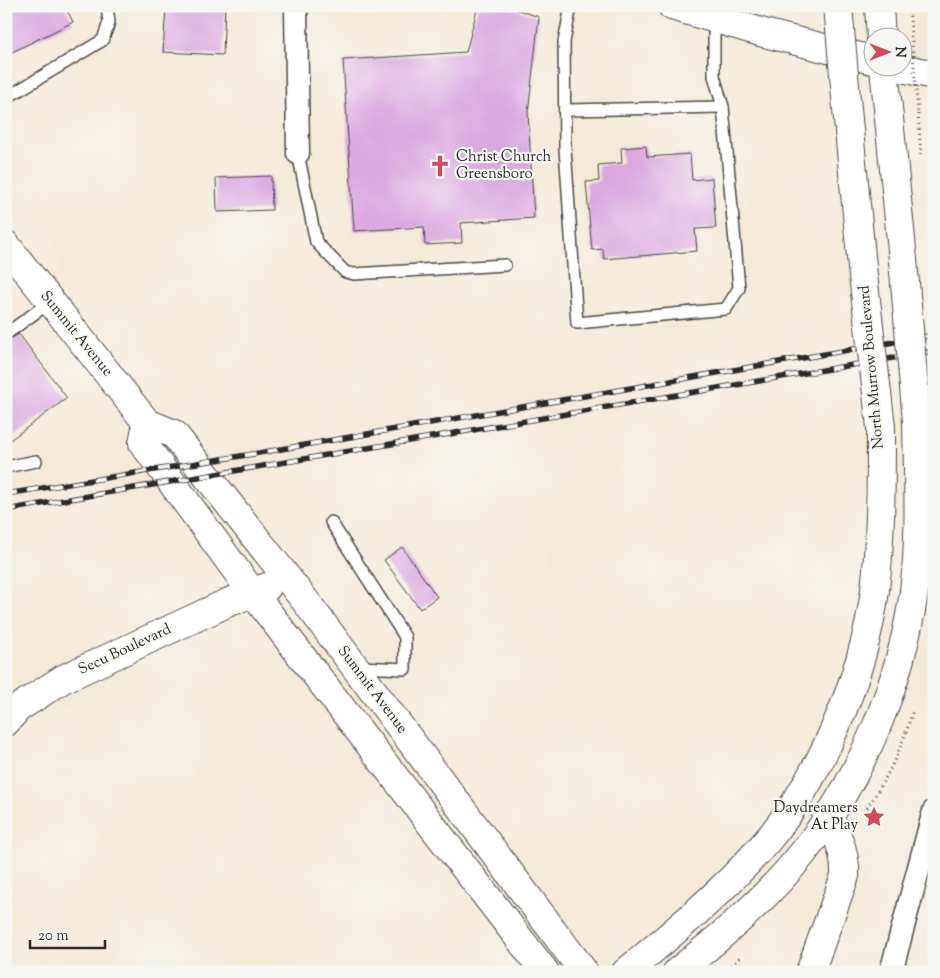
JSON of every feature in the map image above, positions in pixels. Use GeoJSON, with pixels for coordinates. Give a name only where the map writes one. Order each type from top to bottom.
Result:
{"type":"FeatureCollection","features":[{"type":"Feature","properties":{"kind":"main road"},"geometry":{"type":"LineString","coordinates":[[672,6],[714,19],[862,57]]}},
{"type":"Feature","properties":{"kind":"main road","name":"North Murrow Boulevard"},"geometry":{"type":"LineString","coordinates":[[626,972],[681,926],[760,849],[790,811],[816,766],[838,722],[859,660],[875,591],[880,504],[880,427],[862,267],[838,6]]}},
{"type":"Feature","properties":{"kind":"main road"},"geometry":{"type":"LineString","coordinates":[[878,6],[881,28]]}},
{"type":"Feature","properties":{"kind":"main road"},"geometry":{"type":"LineString","coordinates":[[912,70],[934,76]]}},
{"type":"Feature","properties":{"kind":"main road"},"geometry":{"type":"LineString","coordinates":[[677,972],[758,902],[802,854],[829,817],[852,778],[876,728],[899,663],[914,591],[919,500],[917,422],[885,78]]}},
{"type":"Feature","properties":{"kind":"main road","name":"Summit Avenue"},"geometry":{"type":"LineString","coordinates":[[6,245],[147,423],[174,434],[307,603],[439,781],[581,967]]}},
{"type":"Feature","properties":{"kind":"main road"},"geometry":{"type":"LineString","coordinates":[[147,423],[143,443],[252,592],[545,972]]}},
{"type":"Feature","properties":{"kind":"main road"},"geometry":{"type":"LineString","coordinates":[[252,592],[265,587],[271,588],[280,595],[393,743],[439,781]]}},
{"type":"Feature","properties":{"kind":"main road","name":"Secu Boulevard"},"geometry":{"type":"LineString","coordinates":[[6,722],[18,708],[64,679],[252,592]]}},
{"type":"Feature","properties":{"kind":"main road"},"geometry":{"type":"LineString","coordinates":[[810,972],[844,876],[846,862],[841,843],[829,817]]}},
{"type":"Feature","properties":{"kind":"street"},"geometry":{"type":"LineString","coordinates":[[296,6],[298,153]]}},
{"type":"Feature","properties":{"kind":"street"},"geometry":{"type":"LineString","coordinates":[[891,972],[934,811]]}},
{"type":"Feature","properties":{"kind":"lane"},"geometry":{"type":"LineString","coordinates":[[6,98],[103,40],[109,22],[107,6]]}},
{"type":"Feature","properties":{"kind":"lane"},"geometry":{"type":"LineString","coordinates":[[571,6],[564,42],[565,110],[577,323],[726,309],[739,288],[723,107],[714,76],[714,19]]}},
{"type":"Feature","properties":{"kind":"lane"},"geometry":{"type":"LineString","coordinates":[[565,110],[723,107]]}},
{"type":"Feature","properties":{"kind":"lane"},"geometry":{"type":"LineString","coordinates":[[298,153],[316,242],[346,272],[354,274],[505,265]]}},
{"type":"Feature","properties":{"kind":"lane"},"geometry":{"type":"LineString","coordinates":[[6,334],[50,302]]}},
{"type":"Feature","properties":{"kind":"lane"},"geometry":{"type":"LineString","coordinates":[[6,467],[36,460]]}},
{"type":"Feature","properties":{"kind":"lane"},"geometry":{"type":"LineString","coordinates":[[331,522],[405,637],[405,669],[353,666]]}},
{"type":"Feature","properties":{"kind":"path"},"geometry":{"type":"LineString","coordinates":[[909,6],[918,114]]}},
{"type":"Feature","properties":{"kind":"building"},"geometry":{"type":"Polygon","coordinates":[[[6,6],[65,6],[73,22],[6,55],[6,6]]]}},
{"type":"Feature","properties":{"kind":"building"},"geometry":{"type":"Polygon","coordinates":[[[166,6],[225,6],[223,55],[163,52],[166,6]]]}},
{"type":"Feature","properties":{"kind":"building","name":"Christ Church Greensboro"},"geometry":{"type":"Polygon","coordinates":[[[478,6],[506,6],[539,17],[528,113],[534,218],[461,223],[462,243],[425,245],[424,227],[354,231],[343,60],[466,52],[478,6]]]}},
{"type":"Feature","properties":{"kind":"building"},"geometry":{"type":"Polygon","coordinates":[[[646,146],[647,157],[690,154],[692,180],[712,178],[716,228],[695,229],[697,251],[604,259],[603,249],[592,250],[586,182],[599,181],[598,165],[622,163],[621,148],[646,146]]]}},
{"type":"Feature","properties":{"kind":"building"},"geometry":{"type":"Polygon","coordinates":[[[271,176],[272,210],[217,212],[216,178],[271,176]]]}},
{"type":"Feature","properties":{"kind":"building"},"geometry":{"type":"Polygon","coordinates":[[[19,334],[67,398],[6,443],[6,341],[19,334]]]}},
{"type":"Feature","properties":{"kind":"building"},"geometry":{"type":"Polygon","coordinates":[[[402,547],[437,597],[420,609],[384,560],[402,547]]]}},
{"type":"Feature","properties":{"kind":"railway"},"geometry":{"type":"LineString","coordinates":[[6,494],[253,454],[934,335]]}},
{"type":"Feature","properties":{"kind":"railway"},"geometry":{"type":"LineString","coordinates":[[6,510],[934,351]]}},
{"type":"Feature","properties":{"kind":"place","name":"Christ Church Greensboro"},"geometry":{"type":"Point","coordinates":[440,166]}},
{"type":"Feature","properties":{"kind":"place","name":"Daydreamers At Play"},"geometry":{"type":"Point","coordinates":[874,817]}}]}
